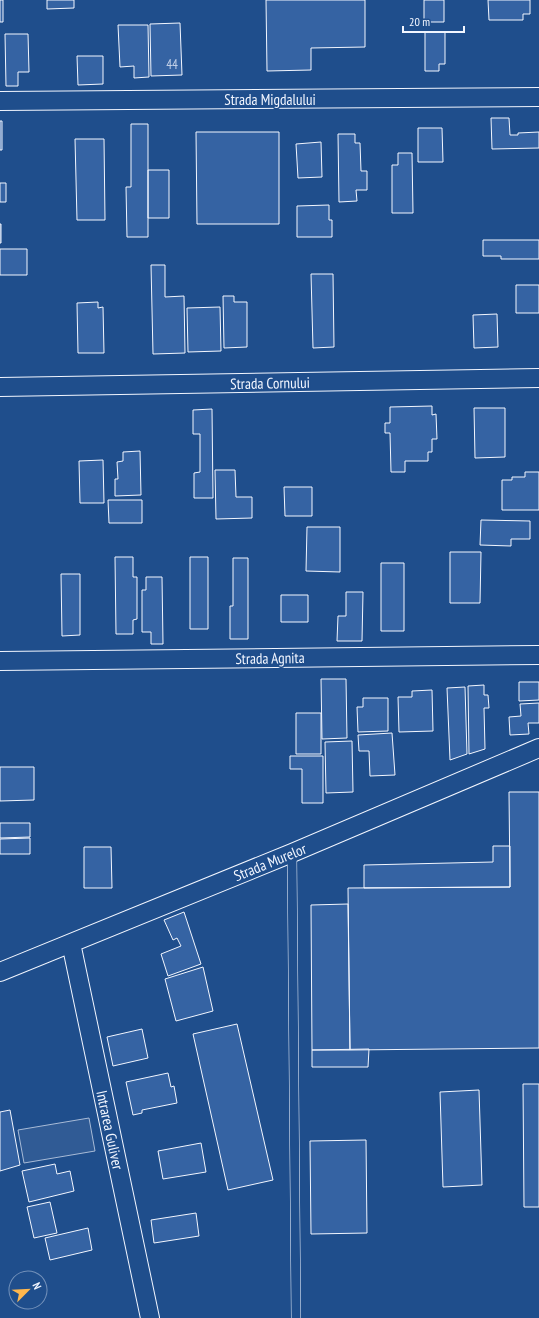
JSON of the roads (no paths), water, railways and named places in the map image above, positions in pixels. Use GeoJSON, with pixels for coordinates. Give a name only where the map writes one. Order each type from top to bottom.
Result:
{"type":"FeatureCollection","features":[{"type":"Feature","properties":{"kind":"street","name":"Strada Migdalului"},"geometry":{"type":"LineString","coordinates":[[0,101],[539,97]]}},
{"type":"Feature","properties":{"kind":"street","name":"Strada Cornului"},"geometry":{"type":"LineString","coordinates":[[0,387],[539,378]]}},
{"type":"Feature","properties":{"kind":"street","name":"Strada Agnita"},"geometry":{"type":"LineString","coordinates":[[0,661],[539,655]]}},
{"type":"Feature","properties":{"kind":"street","name":"Strada Murelor"},"geometry":{"type":"LineString","coordinates":[[0,972],[292,853],[539,748]]}},
{"type":"Feature","properties":{"kind":"street","name":"Intrarea Guliver"},"geometry":{"type":"LineString","coordinates":[[71,943],[150,1318]]}},
{"type":"Feature","properties":{"kind":"lane"},"geometry":{"type":"LineString","coordinates":[[292,853],[296,1318]]}}]}
